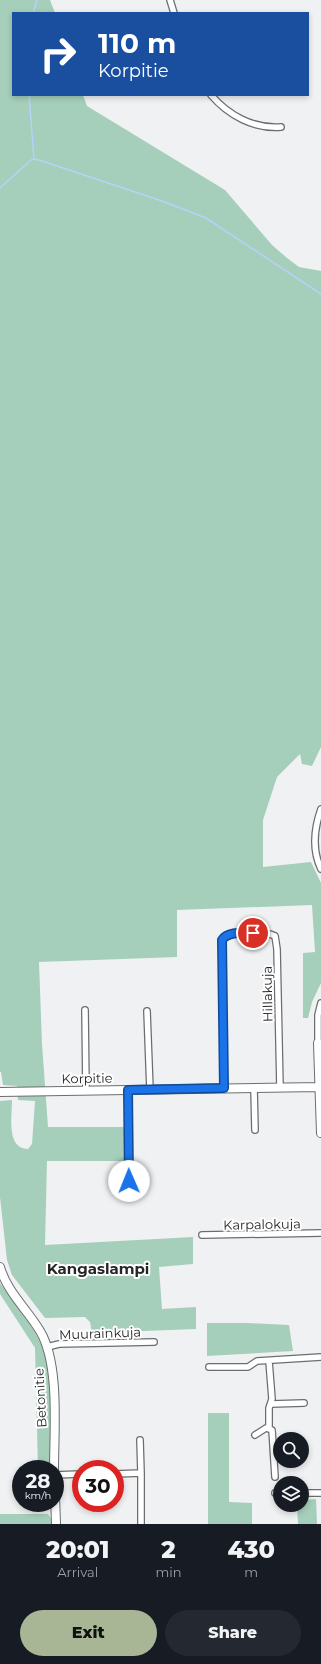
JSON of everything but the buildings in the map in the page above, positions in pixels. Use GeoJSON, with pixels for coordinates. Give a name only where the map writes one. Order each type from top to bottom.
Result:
{"type":"FeatureCollection","features":[{"type":"Feature","properties":{"kind":"street"},"geometry":{"type":"LineString","coordinates":[[170,0],[174,12]]}},
{"type":"Feature","properties":{"kind":"street"},"geometry":{"type":"LineString","coordinates":[[212,96],[236,116],[252,125],[267,128],[281,127]]}},
{"type":"Feature","properties":{"kind":"street"},"geometry":{"type":"LineString","coordinates":[[321,809],[316,822],[314,839],[315,852],[321,869]]}},
{"type":"Feature","properties":{"kind":"street","name":"Hillakuja"},"geometry":{"type":"LineString","coordinates":[[224,1088],[222,940],[224,937],[237,933],[268,933],[275,936],[277,949],[280,1088]]}},
{"type":"Feature","properties":{"kind":"street"},"geometry":{"type":"LineString","coordinates":[[321,1003],[318,1015],[321,1133]]}},
{"type":"Feature","properties":{"kind":"street"},"geometry":{"type":"LineString","coordinates":[[85,1010],[86,1090]]}},
{"type":"Feature","properties":{"kind":"street"},"geometry":{"type":"LineString","coordinates":[[148,1011],[150,1090]]}},
{"type":"Feature","properties":{"kind":"street","name":"Korpitie"},"geometry":{"type":"LineString","coordinates":[[0,1092],[319,1087]]}},
{"type":"Feature","properties":{"kind":"street"},"geometry":{"type":"LineString","coordinates":[[254,1088],[255,1130]]}},
{"type":"Feature","properties":{"kind":"street"},"geometry":{"type":"LineString","coordinates":[[128,1090],[129,1181]]}},
{"type":"Feature","properties":{"kind":"street","name":"Karpalokuja"},"geometry":{"type":"LineString","coordinates":[[202,1235],[321,1233]]}},
{"type":"Feature","properties":{"kind":"street","name":"Betonitie"},"geometry":{"type":"LineString","coordinates":[[0,1267],[8,1288],[40,1332],[47,1347],[53,1372],[54,1460]]}},
{"type":"Feature","properties":{"kind":"street","name":"Muurainkuja"},"geometry":{"type":"LineString","coordinates":[[47,1347],[59,1344],[154,1342]]}},
{"type":"Feature","properties":{"kind":"street"},"geometry":{"type":"LineString","coordinates":[[209,1366],[248,1367],[258,1361],[321,1357]]}},
{"type":"Feature","properties":{"kind":"street"},"geometry":{"type":"LineString","coordinates":[[269,1361],[272,1399],[269,1408],[269,1428],[273,1432],[275,1476]]}},
{"type":"Feature","properties":{"kind":"street"},"geometry":{"type":"LineString","coordinates":[[271,1404],[304,1403]]}},
{"type":"Feature","properties":{"kind":"street"},"geometry":{"type":"LineString","coordinates":[[255,1435],[269,1428]]}},
{"type":"Feature","properties":{"kind":"street"},"geometry":{"type":"LineString","coordinates":[[140,1440],[142,1524]]}},
{"type":"Feature","properties":{"kind":"street"},"geometry":{"type":"LineString","coordinates":[[124,1474],[141,1473]]}},
{"type":"Feature","properties":{"kind":"street"},"geometry":{"type":"LineString","coordinates":[[309,1493],[321,1493]]}},
{"type":"Feature","properties":{"kind":"street"},"geometry":{"type":"LineString","coordinates":[[56,1512],[56,1524]]}},
{"type":"Feature","properties":{"kind":"green space"},"geometry":{"type":"Polygon","coordinates":[[[0,0],[50,0],[55,12],[12,12],[12,96],[83,96],[87,106],[225,190],[272,245],[299,267],[321,271],[321,747],[312,766],[302,764],[300,754],[277,777],[263,820],[263,867],[311,862],[321,883],[321,983],[312,1002],[308,1018],[303,1018],[303,953],[315,952],[312,905],[177,910],[177,957],[39,962],[42,1044],[48,1127],[126,1127],[126,1161],[47,1161],[45,1245],[193,1237],[193,1264],[159,1267],[162,1309],[196,1307],[196,1329],[92,1333],[90,1322],[85,1317],[45,1318],[12,1275],[7,1260],[0,1197],[0,1101],[12,1100],[11,1123],[13,1138],[16,1144],[21,1148],[28,1149],[32,1144],[35,1101],[18,1100],[17,1086],[3,1085],[0,1072],[0,0]]]}},
{"type":"Feature","properties":{"kind":"green space"},"geometry":{"type":"Polygon","coordinates":[[[0,1283],[32,1328],[41,1344],[45,1357],[48,1371],[51,1405],[51,1460],[38,1460],[35,1348],[0,1294],[0,1283]]]}},
{"type":"Feature","properties":{"kind":"green space"},"geometry":{"type":"Polygon","coordinates":[[[207,1323],[289,1325],[293,1351],[207,1356],[207,1323]]]}},
{"type":"Feature","properties":{"kind":"green space"},"geometry":{"type":"Polygon","coordinates":[[[208,1413],[229,1413],[229,1502],[252,1503],[252,1524],[208,1524],[208,1413]]]}},
{"type":"Feature","properties":{"kind":"green space"},"geometry":{"type":"Polygon","coordinates":[[[316,1499],[317,1524],[298,1524],[297,1512],[309,1512],[309,1500],[316,1499]]]}},
{"type":"Feature","properties":{"kind":"green space"},"geometry":{"type":"Polygon","coordinates":[[[0,1514],[48,1514],[51,1518],[52,1524],[0,1524],[0,1514]]]}},
{"type":"Feature","properties":{"kind":"waterway"},"geometry":{"type":"LineString","coordinates":[[33,12],[37,0]]}},
{"type":"Feature","properties":{"kind":"waterway"},"geometry":{"type":"LineString","coordinates":[[29,96],[34,159]]}},
{"type":"Feature","properties":{"kind":"waterway"},"geometry":{"type":"LineString","coordinates":[[0,188],[31,160],[39,160],[162,201],[206,218],[321,294]]}},
{"type":"Feature","properties":{"kind":"district","name":"Kangaslampi"},"geometry":{"type":"Point","coordinates":[98,1269]}},
{"type":"Feature","properties":{"kind":"route"},"geometry":{"type":"LineString","coordinates":[[129,1181],[128,1090],[224,1088],[222,940],[224,937],[237,933],[253,933]]}}]}
